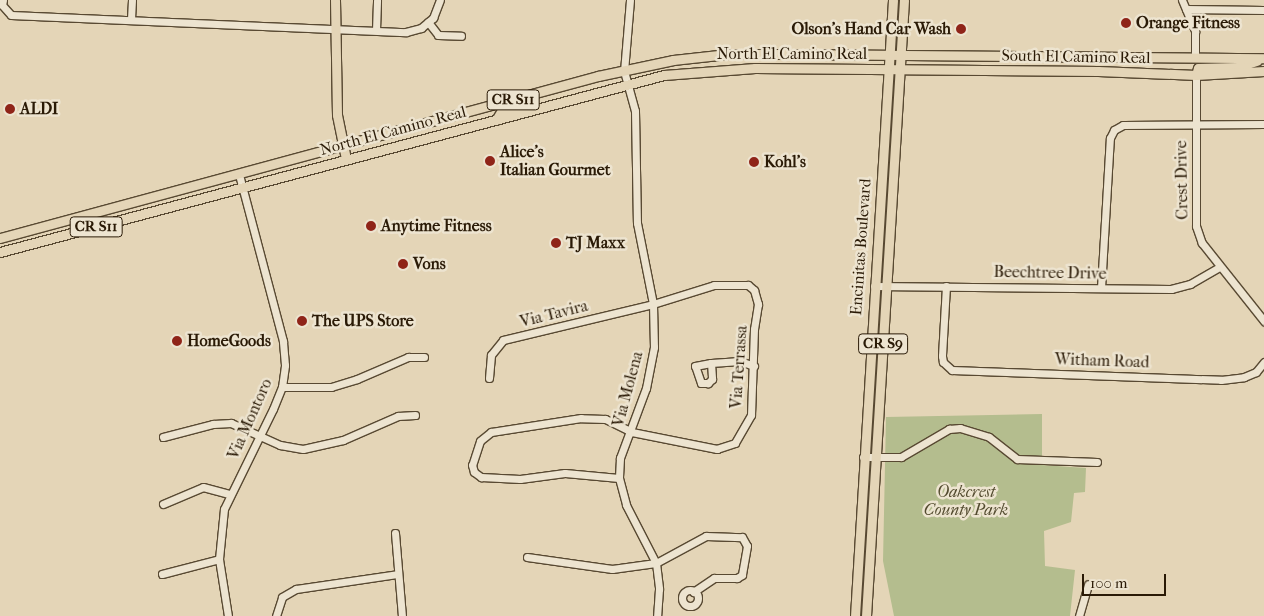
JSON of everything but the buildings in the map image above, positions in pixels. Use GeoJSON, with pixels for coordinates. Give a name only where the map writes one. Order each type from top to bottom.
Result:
{"type":"FeatureCollection","features":[{"type":"Feature","properties":{"kind":"main road"},"geometry":{"type":"LineString","coordinates":[[336,0],[337,115],[346,159]]}},
{"type":"Feature","properties":{"kind":"main road","name":"Encinitas Boulevard"},"geometry":{"type":"LineString","coordinates":[[855,616],[863,457],[893,0]]}},
{"type":"Feature","properties":{"kind":"main road","name":"Encinitas Boulevard"},"geometry":{"type":"LineString","coordinates":[[866,616],[904,0]]}},
{"type":"Feature","properties":{"kind":"main road"},"geometry":{"type":"LineString","coordinates":[[728,68],[733,63],[760,61],[764,54]]}},
{"type":"Feature","properties":{"kind":"main road","name":"North El Camino Real"},"geometry":{"type":"LineString","coordinates":[[0,238],[624,70],[673,60],[711,56],[764,54],[889,55]]}},
{"type":"Feature","properties":{"kind":"main road","name":"South El Camino Real"},"geometry":{"type":"LineString","coordinates":[[889,55],[1264,59]]}},
{"type":"Feature","properties":{"kind":"main road"},"geometry":{"type":"LineString","coordinates":[[655,77],[664,71],[703,66],[711,56]]}},
{"type":"Feature","properties":{"kind":"main road"},"geometry":{"type":"LineString","coordinates":[[990,70],[998,64],[1029,62],[1034,57]]}},
{"type":"Feature","properties":{"kind":"main road"},"geometry":{"type":"LineString","coordinates":[[1196,75],[1198,68],[1238,67],[1264,59]]}},
{"type":"Feature","properties":{"kind":"main road","name":"North El Camino Real"},"geometry":{"type":"LineString","coordinates":[[0,252],[655,77],[728,68],[888,69]]}},
{"type":"Feature","properties":{"kind":"main road","name":"South El Camino Real"},"geometry":{"type":"LineString","coordinates":[[888,69],[1196,75],[1264,71]]}},
{"type":"Feature","properties":{"kind":"main road"},"geometry":{"type":"LineString","coordinates":[[496,120],[502,110],[538,99],[546,91]]}},
{"type":"Feature","properties":{"kind":"main road"},"geometry":{"type":"LineString","coordinates":[[880,185],[884,200],[883,228],[889,231]]}},
{"type":"Feature","properties":{"kind":"main road"},"geometry":{"type":"LineString","coordinates":[[112,222],[116,216],[144,207],[152,198]]}},
{"type":"Feature","properties":{"kind":"street"},"geometry":{"type":"LineString","coordinates":[[3,0],[2,5],[12,15],[414,31],[428,22],[438,10],[440,0]]}},
{"type":"Feature","properties":{"kind":"street"},"geometry":{"type":"LineString","coordinates":[[131,19],[132,0]]}},
{"type":"Feature","properties":{"kind":"street"},"geometry":{"type":"LineString","coordinates":[[376,30],[378,0]]}},
{"type":"Feature","properties":{"kind":"street"},"geometry":{"type":"LineString","coordinates":[[624,70],[630,0]]}},
{"type":"Feature","properties":{"kind":"street"},"geometry":{"type":"LineString","coordinates":[[1182,0],[1195,31],[1195,58]]}},
{"type":"Feature","properties":{"kind":"street"},"geometry":{"type":"LineString","coordinates":[[1186,10],[1264,10]]}},
{"type":"Feature","properties":{"kind":"street"},"geometry":{"type":"LineString","coordinates":[[428,22],[438,35],[462,36]]}},
{"type":"Feature","properties":{"kind":"street","name":"Via Molena"},"geometry":{"type":"LineString","coordinates":[[624,70],[635,111],[637,223],[653,304],[651,365],[632,432],[620,458],[619,478],[626,505],[656,563],[659,588],[657,616]]}},
{"type":"Feature","properties":{"kind":"street","name":"Crest Drive"},"geometry":{"type":"LineString","coordinates":[[1196,75],[1194,123],[1196,226],[1202,243],[1264,321]]}},
{"type":"Feature","properties":{"kind":"street"},"geometry":{"type":"LineString","coordinates":[[1101,288],[1110,138],[1114,130],[1123,126],[1194,123],[1264,124]]}},
{"type":"Feature","properties":{"kind":"street","name":"Via Montoro"},"geometry":{"type":"LineString","coordinates":[[228,616],[219,559],[221,527],[230,494],[260,436],[282,387],[283,341],[239,174]]}},
{"type":"Feature","properties":{"kind":"street","name":"Beechtree Drive"},"geometry":{"type":"LineString","coordinates":[[874,286],[1171,289],[1196,282],[1220,267]]}},
{"type":"Feature","properties":{"kind":"street","name":"Via Terrassa"},"geometry":{"type":"LineString","coordinates":[[619,478],[565,474],[520,479],[481,477],[474,472],[474,462],[480,442],[491,432],[581,418],[605,419],[632,432],[724,449],[739,439],[751,415],[758,296],[748,286],[714,285],[653,304]]}},
{"type":"Feature","properties":{"kind":"street","name":"Witham Road"},"geometry":{"type":"LineString","coordinates":[[946,286],[942,356],[943,362],[952,370],[1221,380],[1244,377],[1256,372],[1264,362]]}},
{"type":"Feature","properties":{"kind":"street","name":"Via Tavira"},"geometry":{"type":"LineString","coordinates":[[489,378],[491,355],[503,340],[653,304]]}},
{"type":"Feature","properties":{"kind":"street"},"geometry":{"type":"LineString","coordinates":[[282,387],[331,387],[357,380],[408,357],[424,357]]}},
{"type":"Feature","properties":{"kind":"street"},"geometry":{"type":"LineString","coordinates":[[711,363],[740,361],[754,366]]}},
{"type":"Feature","properties":{"kind":"street"},"geometry":{"type":"LineString","coordinates":[[163,437],[223,423],[241,426],[280,445],[303,449],[343,440],[398,416],[415,415]]}},
{"type":"Feature","properties":{"kind":"street"},"geometry":{"type":"LineString","coordinates":[[863,457],[900,457],[949,429],[960,428],[989,437],[1016,459],[1097,462]]}},
{"type":"Feature","properties":{"kind":"street"},"geometry":{"type":"LineString","coordinates":[[162,504],[202,488],[230,494]]}},
{"type":"Feature","properties":{"kind":"street"},"geometry":{"type":"LineString","coordinates":[[395,533],[402,616]]}},
{"type":"Feature","properties":{"kind":"street"},"geometry":{"type":"LineString","coordinates":[[527,557],[612,569],[656,563],[706,536],[742,538],[747,546],[742,574],[737,578],[714,578],[693,592]]}},
{"type":"Feature","properties":{"kind":"street"},"geometry":{"type":"LineString","coordinates":[[162,574],[219,559]]}},
{"type":"Feature","properties":{"kind":"street"},"geometry":{"type":"LineString","coordinates":[[276,616],[282,597],[296,590],[398,574]]}},
{"type":"Feature","properties":{"kind":"street"},"geometry":{"type":"LineString","coordinates":[[1079,616],[1088,584]]}},
{"type":"Feature","properties":{"kind":"green space","name":"Oakcrest County Park"},"geometry":{"type":"Polygon","coordinates":[[[1042,414],[1042,465],[1086,468],[1085,492],[1074,493],[1071,522],[1044,531],[1045,566],[1075,570],[1070,616],[894,616],[883,561],[886,417],[1042,414]]]}},
{"type":"Feature","properties":{"kind":"place","name":"Orange Fitness"},"geometry":{"type":"Point","coordinates":[1126,23]}},
{"type":"Feature","properties":{"kind":"place","name":"Olson's Hand Car Wash"},"geometry":{"type":"Point","coordinates":[961,29]}},
{"type":"Feature","properties":{"kind":"place","name":"ALDI"},"geometry":{"type":"Point","coordinates":[10,109]}},
{"type":"Feature","properties":{"kind":"place","name":"Alice's Italian Gourmet"},"geometry":{"type":"Point","coordinates":[490,161]}},
{"type":"Feature","properties":{"kind":"place","name":"Kohl's"},"geometry":{"type":"Point","coordinates":[754,162]}},
{"type":"Feature","properties":{"kind":"place","name":"Anytime Fitness"},"geometry":{"type":"Point","coordinates":[371,226]}},
{"type":"Feature","properties":{"kind":"place","name":"TJ Maxx"},"geometry":{"type":"Point","coordinates":[556,243]}},
{"type":"Feature","properties":{"kind":"place","name":"Vons"},"geometry":{"type":"Point","coordinates":[403,264]}},
{"type":"Feature","properties":{"kind":"place","name":"The UPS Store"},"geometry":{"type":"Point","coordinates":[302,321]}},
{"type":"Feature","properties":{"kind":"place","name":"HomeGoods"},"geometry":{"type":"Point","coordinates":[177,341]}}]}
